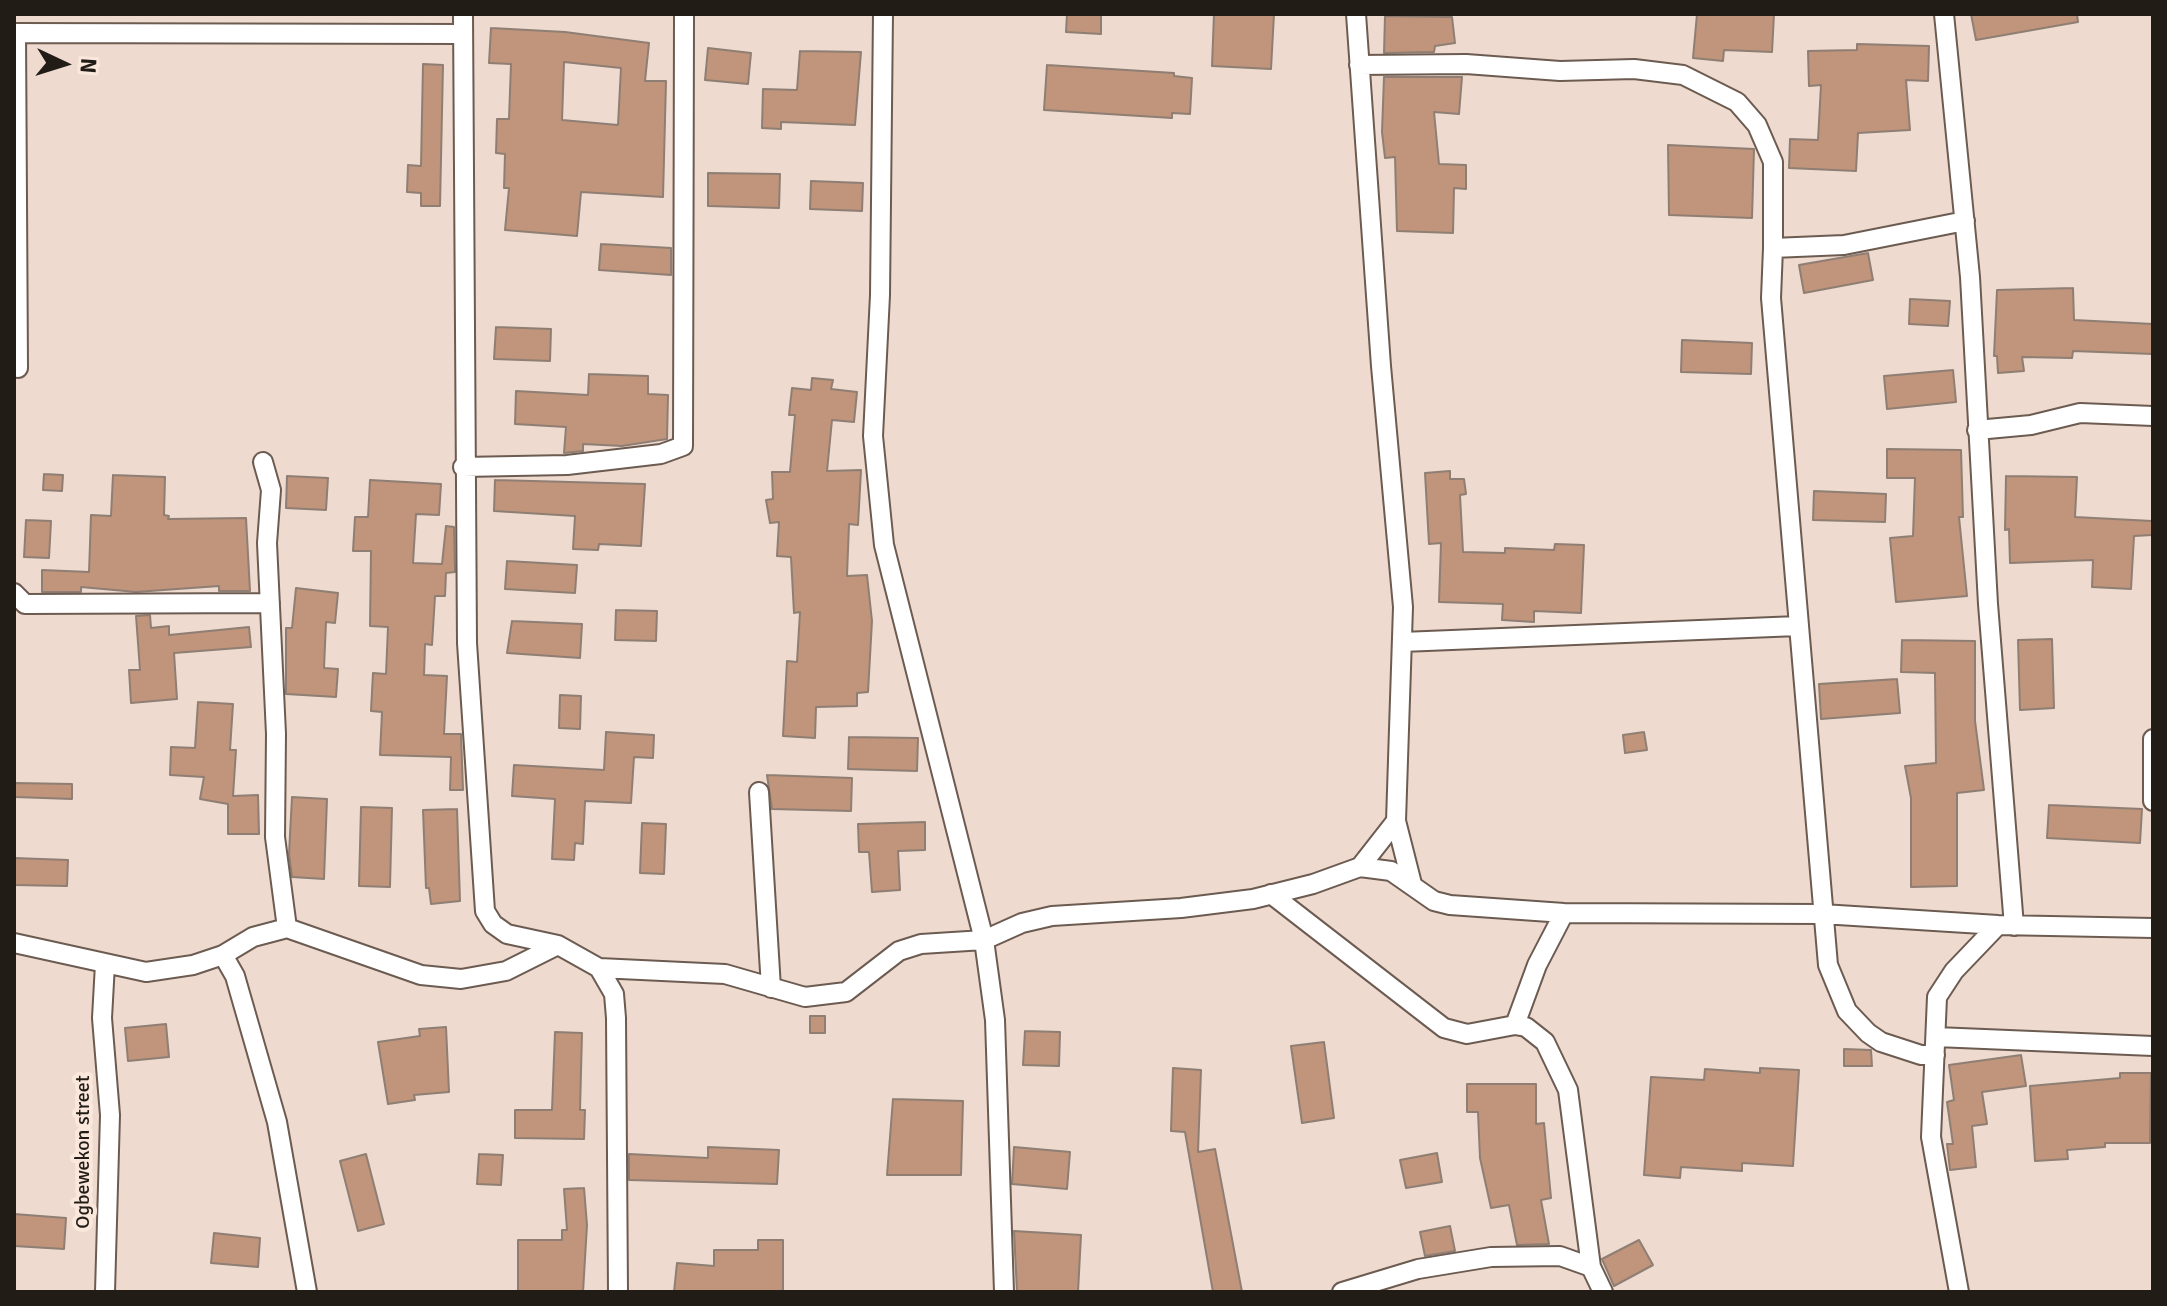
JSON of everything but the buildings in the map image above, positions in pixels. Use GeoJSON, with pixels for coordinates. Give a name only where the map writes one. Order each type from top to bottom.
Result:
{"type":"FeatureCollection","features":[{"type":"Feature","properties":{"kind":"street"},"geometry":{"type":"LineString","coordinates":[[463,14],[463,467],[467,643],[485,911],[493,924],[507,934],[558,945],[599,968],[725,974],[805,997],[846,992],[899,951],[921,944],[984,940],[1022,923],[1052,916],[1181,908],[1271,894],[1360,867],[1391,871],[1434,901],[1450,905],[1564,913],[1822,914],[2006,926],[2153,928],[2153,919]]}},
{"type":"Feature","properties":{"kind":"street"},"geometry":{"type":"LineString","coordinates":[[463,467],[567,465],[661,454],[683,446],[684,14]]}},
{"type":"Feature","properties":{"kind":"street"},"geometry":{"type":"LineString","coordinates":[[883,14],[880,295],[873,436],[884,545],[984,940],[995,1020],[1004,1292]]}},
{"type":"Feature","properties":{"kind":"street"},"geometry":{"type":"LineString","coordinates":[[1356,14],[1403,607],[1396,821],[1412,884]]}},
{"type":"Feature","properties":{"kind":"street"},"geometry":{"type":"LineString","coordinates":[[1944,14],[1965,221],[2006,926]]}},
{"type":"Feature","properties":{"kind":"street"},"geometry":{"type":"LineString","coordinates":[[18,368],[15,33],[78,23],[265,23],[463,34]]}},
{"type":"Feature","properties":{"kind":"street"},"geometry":{"type":"LineString","coordinates":[[1359,65],[1466,64],[1560,71],[1634,69],[1683,75],[1737,102],[1757,125],[1773,162],[1771,298],[1822,914],[1828,965],[1847,1011],[1881,1042],[1921,1055],[1935,1046],[2153,1046]]}},
{"type":"Feature","properties":{"kind":"street"},"geometry":{"type":"LineString","coordinates":[[1773,248],[1844,245],[1965,221]]}},
{"type":"Feature","properties":{"kind":"street"},"geometry":{"type":"LineString","coordinates":[[1977,430],[2031,425],[2080,413],[2153,416]]}},
{"type":"Feature","properties":{"kind":"street"},"geometry":{"type":"LineString","coordinates":[[263,462],[271,490],[267,543],[276,734],[275,837],[287,928]]}},
{"type":"Feature","properties":{"kind":"street"},"geometry":{"type":"LineString","coordinates":[[14,593],[25,604],[270,603]]}},
{"type":"Feature","properties":{"kind":"street"},"geometry":{"type":"LineString","coordinates":[[1402,642],[1798,626]]}},
{"type":"Feature","properties":{"kind":"street"},"geometry":{"type":"LineString","coordinates":[[2153,739],[2153,801]]}},
{"type":"Feature","properties":{"kind":"street"},"geometry":{"type":"LineString","coordinates":[[759,792],[771,988]]}},
{"type":"Feature","properties":{"kind":"street"},"geometry":{"type":"LineString","coordinates":[[1360,867],[1396,821]]}},
{"type":"Feature","properties":{"kind":"street"},"geometry":{"type":"LineString","coordinates":[[1271,894],[1444,1028],[1467,1034],[1515,1025],[1526,1027],[1545,1042],[1568,1090],[1591,1267],[1603,1292]]}},
{"type":"Feature","properties":{"kind":"street"},"geometry":{"type":"LineString","coordinates":[[1515,1025],[1537,965],[1564,913]]}},
{"type":"Feature","properties":{"kind":"street"},"geometry":{"type":"LineString","coordinates":[[1959,1292],[1931,1137],[1937,997],[1954,971],[2006,926]]}},
{"type":"Feature","properties":{"kind":"street"},"geometry":{"type":"LineString","coordinates":[[14,943],[146,972],[193,965],[223,955],[253,937],[287,928],[421,975],[461,979],[506,971],[558,945]]}},
{"type":"Feature","properties":{"kind":"street"},"geometry":{"type":"LineString","coordinates":[[223,955],[235,976],[277,1122],[307,1292]]}},
{"type":"Feature","properties":{"kind":"street","name":"Ogbewekon street"},"geometry":{"type":"LineString","coordinates":[[105,964],[102,1018],[110,1115],[105,1292]]}},
{"type":"Feature","properties":{"kind":"street"},"geometry":{"type":"LineString","coordinates":[[599,968],[614,994],[616,1018],[618,1292]]}},
{"type":"Feature","properties":{"kind":"street"},"geometry":{"type":"LineString","coordinates":[[1342,1292],[1418,1269],[1491,1257],[1560,1256],[1591,1267]]}}]}
